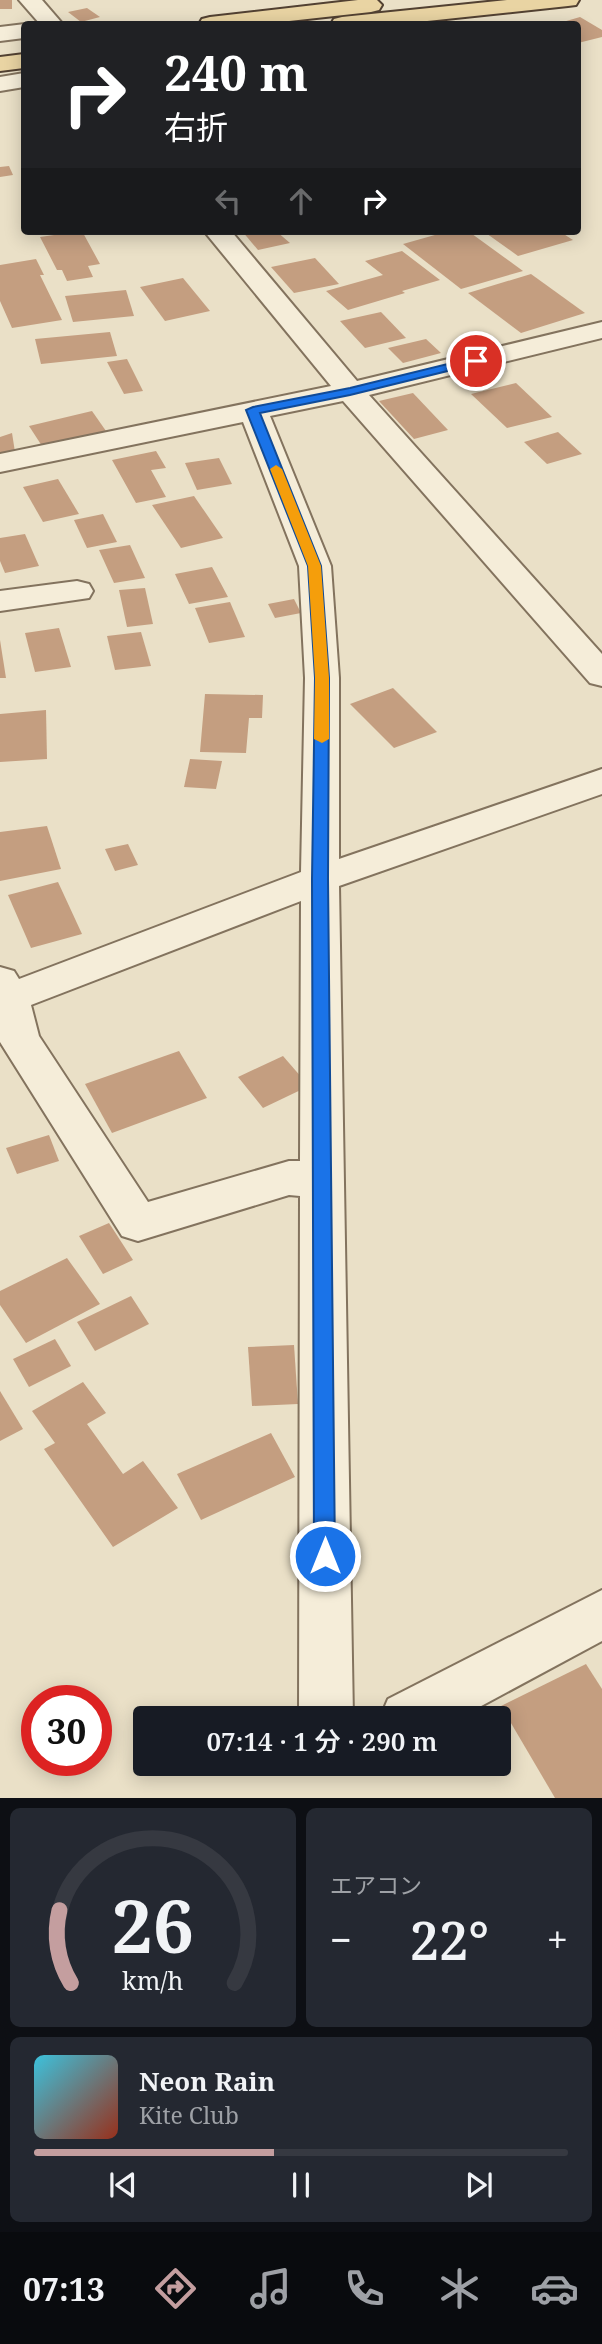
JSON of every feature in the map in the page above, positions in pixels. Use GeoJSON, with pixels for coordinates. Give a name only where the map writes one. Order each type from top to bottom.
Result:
{"type":"FeatureCollection","features":[{"type":"Feature","properties":{"kind":"main road"},"geometry":{"type":"LineString","coordinates":[[236,21],[414,0]]}},
{"type":"Feature","properties":{"kind":"main road"},"geometry":{"type":"LineString","coordinates":[[370,21],[568,0]]}},
{"type":"Feature","properties":{"kind":"main road"},"geometry":{"type":"LineString","coordinates":[[0,49],[21,46]]}},
{"type":"Feature","properties":{"kind":"main road"},"geometry":{"type":"LineString","coordinates":[[0,64],[21,61]]}},
{"type":"Feature","properties":{"kind":"street"},"geometry":{"type":"LineString","coordinates":[[30,0],[49,21]]}},
{"type":"Feature","properties":{"kind":"street"},"geometry":{"type":"LineString","coordinates":[[0,34],[21,31]]}},
{"type":"Feature","properties":{"kind":"street"},"geometry":{"type":"LineString","coordinates":[[0,84],[21,80]]}},
{"type":"Feature","properties":{"kind":"street"},"geometry":{"type":"LineString","coordinates":[[220,235],[350,391],[602,675]]}},
{"type":"Feature","properties":{"kind":"street"},"geometry":{"type":"LineString","coordinates":[[0,463],[350,391],[602,330]]}},
{"type":"Feature","properties":{"kind":"street"},"geometry":{"type":"LineString","coordinates":[[253,410],[315,566],[322,678],[321,1178],[326,1706]]}},
{"type":"Feature","properties":{"kind":"street"},"geometry":{"type":"LineString","coordinates":[[0,601],[77,591]]}},
{"type":"Feature","properties":{"kind":"street"},"geometry":{"type":"LineString","coordinates":[[321,1178],[289,1178],[138,1223],[19,1039],[4,989],[602,781]]}},
{"type":"Feature","properties":{"kind":"street"},"geometry":{"type":"LineString","coordinates":[[430,1706],[602,1614]]}},
{"type":"Feature","properties":{"kind":"building"},"geometry":{"type":"Polygon","coordinates":[[[0,0],[12,0],[12,9],[0,9],[0,0]]]}},
{"type":"Feature","properties":{"kind":"building"},"geometry":{"type":"Polygon","coordinates":[[[87,8],[100,17],[80,21],[68,12],[87,8]]]}},
{"type":"Feature","properties":{"kind":"building"},"geometry":{"type":"Polygon","coordinates":[[[580,17],[602,30],[602,37],[581,42],[581,21],[566,21],[580,17]]]}},
{"type":"Feature","properties":{"kind":"building"},"geometry":{"type":"Polygon","coordinates":[[[9,166],[13,175],[0,177],[0,167],[9,166]]]}},
{"type":"Feature","properties":{"kind":"building"},"geometry":{"type":"Polygon","coordinates":[[[84,235],[100,264],[88,266],[93,277],[67,281],[62,270],[57,270],[40,237],[84,235]]]}},
{"type":"Feature","properties":{"kind":"building"},"geometry":{"type":"Polygon","coordinates":[[[245,235],[281,235],[290,243],[258,250],[245,235]]]}},
{"type":"Feature","properties":{"kind":"building"},"geometry":{"type":"Polygon","coordinates":[[[435,235],[474,235],[523,271],[461,289],[403,244],[435,235]]]}},
{"type":"Feature","properties":{"kind":"building"},"geometry":{"type":"Polygon","coordinates":[[[489,235],[565,235],[573,240],[518,256],[489,235]]]}},
{"type":"Feature","properties":{"kind":"building"},"geometry":{"type":"Polygon","coordinates":[[[402,251],[440,280],[348,310],[326,291],[383,275],[365,261],[402,251]]]}},
{"type":"Feature","properties":{"kind":"building"},"geometry":{"type":"Polygon","coordinates":[[[315,258],[339,284],[294,293],[271,267],[315,258]]]}},
{"type":"Feature","properties":{"kind":"building"},"geometry":{"type":"Polygon","coordinates":[[[36,259],[44,275],[40,275],[62,320],[12,328],[0,301],[0,265],[36,259]]]}},
{"type":"Feature","properties":{"kind":"building"},"geometry":{"type":"Polygon","coordinates":[[[531,274],[585,313],[521,333],[468,293],[531,274]]]}},
{"type":"Feature","properties":{"kind":"building"},"geometry":{"type":"Polygon","coordinates":[[[183,278],[210,311],[165,321],[140,287],[183,278]]]}},
{"type":"Feature","properties":{"kind":"building"},"geometry":{"type":"Polygon","coordinates":[[[126,290],[134,316],[73,322],[65,296],[126,290]]]}},
{"type":"Feature","properties":{"kind":"building"},"geometry":{"type":"Polygon","coordinates":[[[381,312],[406,338],[365,348],[340,321],[381,312]]]}},
{"type":"Feature","properties":{"kind":"building"},"geometry":{"type":"Polygon","coordinates":[[[110,332],[117,356],[41,364],[35,339],[110,332]]]}},
{"type":"Feature","properties":{"kind":"building"},"geometry":{"type":"Polygon","coordinates":[[[426,339],[441,353],[403,363],[388,348],[426,339]]]}},
{"type":"Feature","properties":{"kind":"building"},"geometry":{"type":"Polygon","coordinates":[[[127,359],[143,391],[124,394],[107,362],[127,359]]]}},
{"type":"Feature","properties":{"kind":"building"},"geometry":{"type":"Polygon","coordinates":[[[516,383],[552,417],[507,428],[471,394],[516,383]]]}},
{"type":"Feature","properties":{"kind":"building"},"geometry":{"type":"Polygon","coordinates":[[[413,393],[448,430],[414,439],[379,401],[413,393]]]}},
{"type":"Feature","properties":{"kind":"building"},"geometry":{"type":"Polygon","coordinates":[[[92,411],[106,431],[42,446],[29,426],[92,411]]]}},
{"type":"Feature","properties":{"kind":"building"},"geometry":{"type":"Polygon","coordinates":[[[558,432],[582,454],[547,464],[524,442],[558,432]]]}},
{"type":"Feature","properties":{"kind":"building"},"geometry":{"type":"Polygon","coordinates":[[[12,433],[15,452],[0,456],[0,437],[12,433]]]}},
{"type":"Feature","properties":{"kind":"building"},"geometry":{"type":"Polygon","coordinates":[[[156,451],[166,468],[151,470],[166,497],[136,503],[112,460],[156,451]]]}},
{"type":"Feature","properties":{"kind":"building"},"geometry":{"type":"Polygon","coordinates":[[[219,458],[232,484],[197,490],[185,463],[219,458]]]}},
{"type":"Feature","properties":{"kind":"building"},"geometry":{"type":"Polygon","coordinates":[[[58,479],[79,514],[43,522],[23,487],[58,479]]]}},
{"type":"Feature","properties":{"kind":"building"},"geometry":{"type":"Polygon","coordinates":[[[194,496],[223,538],[181,548],[152,505],[194,496]]]}},
{"type":"Feature","properties":{"kind":"building"},"geometry":{"type":"Polygon","coordinates":[[[103,514],[117,542],[87,548],[74,520],[103,514]]]}},
{"type":"Feature","properties":{"kind":"building"},"geometry":{"type":"Polygon","coordinates":[[[25,534],[39,566],[5,573],[0,561],[0,538],[25,534]]]}},
{"type":"Feature","properties":{"kind":"building"},"geometry":{"type":"Polygon","coordinates":[[[130,545],[145,578],[114,583],[99,550],[130,545]]]}},
{"type":"Feature","properties":{"kind":"building"},"geometry":{"type":"Polygon","coordinates":[[[212,567],[228,597],[189,604],[175,574],[212,567]]]}},
{"type":"Feature","properties":{"kind":"building"},"geometry":{"type":"Polygon","coordinates":[[[145,588],[153,624],[127,627],[119,590],[145,588]]]}},
{"type":"Feature","properties":{"kind":"building"},"geometry":{"type":"Polygon","coordinates":[[[294,599],[301,613],[275,618],[268,604],[294,599]]]}},
{"type":"Feature","properties":{"kind":"building"},"geometry":{"type":"Polygon","coordinates":[[[230,602],[245,637],[209,643],[195,608],[230,602]]]}},
{"type":"Feature","properties":{"kind":"building"},"geometry":{"type":"Polygon","coordinates":[[[59,628],[71,667],[35,672],[25,633],[59,628]]]}},
{"type":"Feature","properties":{"kind":"building"},"geometry":{"type":"Polygon","coordinates":[[[141,632],[151,666],[115,670],[107,636],[141,632]]]}},
{"type":"Feature","properties":{"kind":"building"},"geometry":{"type":"Polygon","coordinates":[[[0,640],[6,678],[0,678],[0,640]]]}},
{"type":"Feature","properties":{"kind":"building"},"geometry":{"type":"Polygon","coordinates":[[[393,688],[437,732],[394,748],[350,704],[393,688]]]}},
{"type":"Feature","properties":{"kind":"building"},"geometry":{"type":"Polygon","coordinates":[[[205,694],[263,695],[262,718],[249,718],[246,753],[200,752],[205,694]]]}},
{"type":"Feature","properties":{"kind":"building"},"geometry":{"type":"Polygon","coordinates":[[[46,710],[47,759],[0,762],[0,714],[46,710]]]}},
{"type":"Feature","properties":{"kind":"building"},"geometry":{"type":"Polygon","coordinates":[[[190,759],[222,761],[216,789],[184,787],[190,759]]]}},
{"type":"Feature","properties":{"kind":"building"},"geometry":{"type":"Polygon","coordinates":[[[47,826],[61,869],[0,881],[0,832],[47,826]]]}},
{"type":"Feature","properties":{"kind":"building"},"geometry":{"type":"Polygon","coordinates":[[[128,844],[138,865],[115,871],[105,849],[128,844]]]}},
{"type":"Feature","properties":{"kind":"building"},"geometry":{"type":"Polygon","coordinates":[[[58,882],[82,934],[31,948],[8,895],[58,882]]]}},
{"type":"Feature","properties":{"kind":"building"},"geometry":{"type":"Polygon","coordinates":[[[179,1051],[207,1098],[112,1133],[85,1084],[179,1051]]]}},
{"type":"Feature","properties":{"kind":"building"},"geometry":{"type":"Polygon","coordinates":[[[283,1056],[309,1086],[263,1108],[238,1077],[283,1056]]]}},
{"type":"Feature","properties":{"kind":"building"},"geometry":{"type":"Polygon","coordinates":[[[49,1135],[59,1161],[17,1174],[6,1148],[49,1135]]]}},
{"type":"Feature","properties":{"kind":"building"},"geometry":{"type":"Polygon","coordinates":[[[109,1223],[133,1260],[103,1274],[79,1236],[109,1223]]]}},
{"type":"Feature","properties":{"kind":"building"},"geometry":{"type":"Polygon","coordinates":[[[67,1258],[100,1304],[26,1343],[0,1305],[0,1291],[67,1258]]]}},
{"type":"Feature","properties":{"kind":"building"},"geometry":{"type":"Polygon","coordinates":[[[131,1296],[149,1324],[95,1351],[77,1322],[131,1296]]]}},
{"type":"Feature","properties":{"kind":"building"},"geometry":{"type":"Polygon","coordinates":[[[55,1339],[71,1366],[29,1387],[13,1359],[55,1339]]]}},
{"type":"Feature","properties":{"kind":"building"},"geometry":{"type":"Polygon","coordinates":[[[294,1345],[298,1404],[252,1406],[248,1347],[294,1345]]]}},
{"type":"Feature","properties":{"kind":"building"},"geometry":{"type":"Polygon","coordinates":[[[83,1382],[106,1413],[87,1424],[123,1474],[143,1461],[178,1508],[113,1547],[44,1449],[55,1443],[32,1411],[83,1382]]]}},
{"type":"Feature","properties":{"kind":"building"},"geometry":{"type":"Polygon","coordinates":[[[0,1391],[23,1429],[0,1441],[0,1391]]]}},
{"type":"Feature","properties":{"kind":"building"},"geometry":{"type":"Polygon","coordinates":[[[271,1433],[295,1477],[201,1520],[177,1474],[271,1433]]]}},
{"type":"Feature","properties":{"kind":"building"},"geometry":{"type":"Polygon","coordinates":[[[586,1664],[602,1689],[602,1798],[555,1798],[511,1723],[511,1706],[501,1706],[586,1664]]]}},
{"type":"Feature","properties":{"kind":"slow traffic"},"geometry":{"type":"LineString","coordinates":[[276,469],[315,566],[322,678],[322,739]]}},
{"type":"Feature","properties":{"kind":"route"},"geometry":{"type":"LineString","coordinates":[[325,1556],[320,879],[322,678],[315,566],[253,410],[350,391],[476,361]]}}]}
